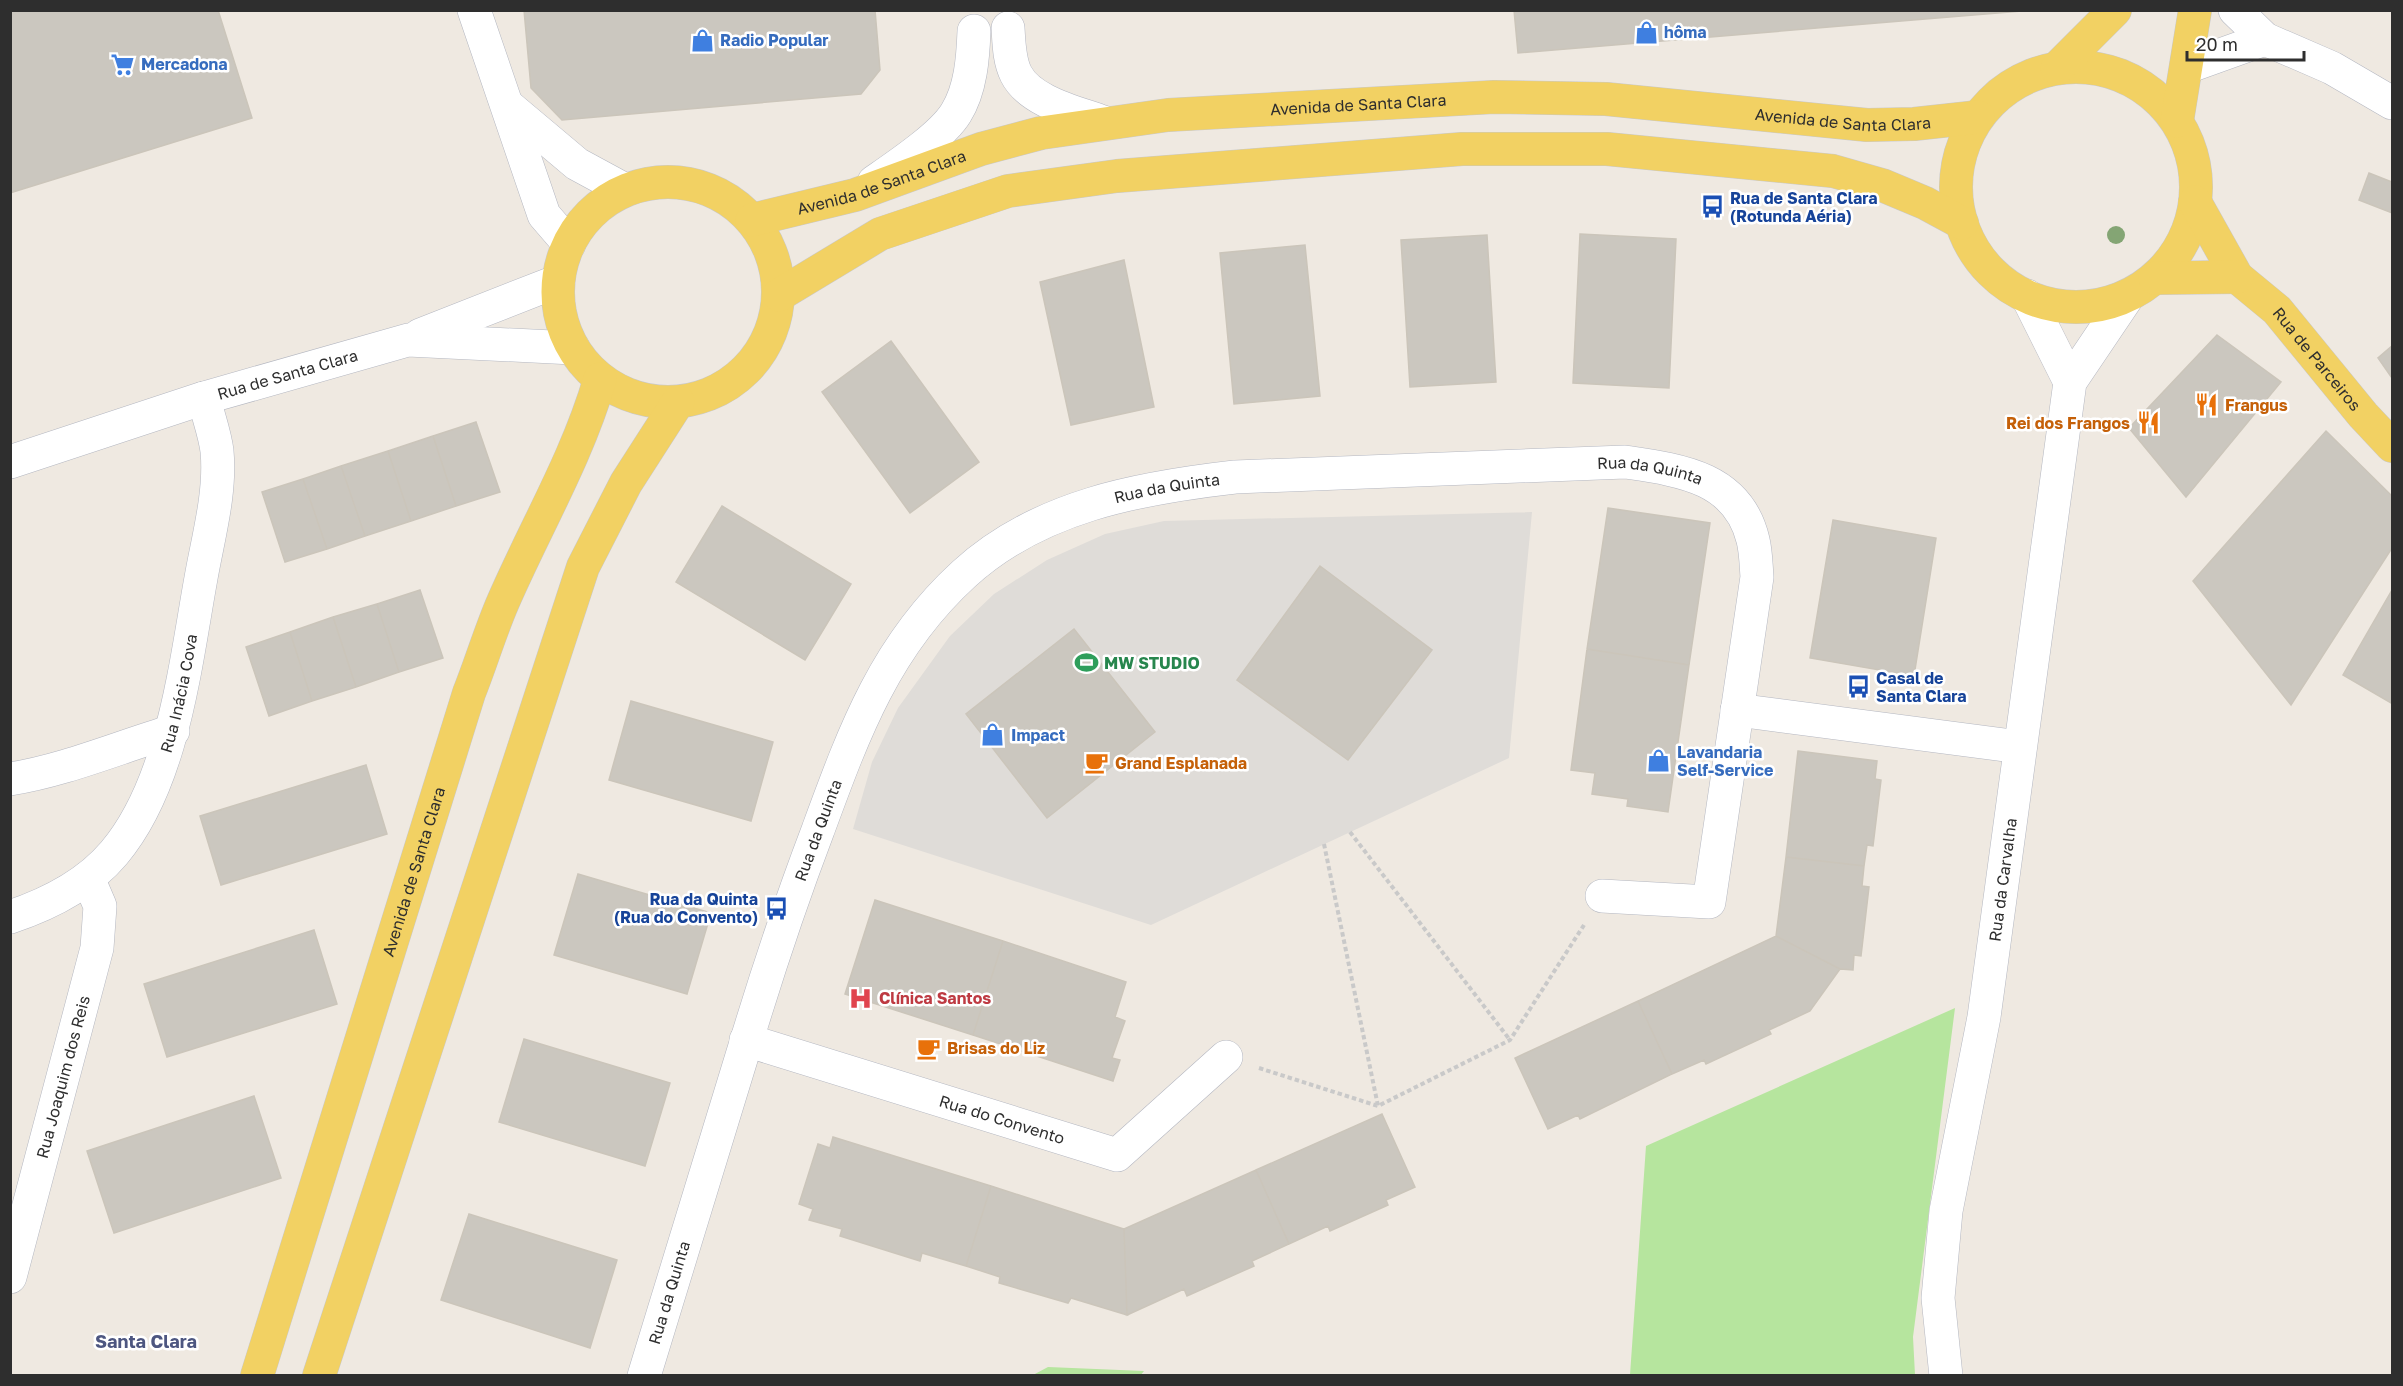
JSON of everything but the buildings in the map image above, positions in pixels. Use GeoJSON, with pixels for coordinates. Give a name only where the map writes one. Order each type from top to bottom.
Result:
{"type":"FeatureCollection","features":[{"type":"Feature","properties":{"kind":"main road"},"geometry":{"type":"LineString","coordinates":[[2057,68],[2115,10]]}},
{"type":"Feature","properties":{"kind":"main road"},"geometry":{"type":"LineString","coordinates":[[2177,121],[2195,10]]}},
{"type":"Feature","properties":{"kind":"main road"},"geometry":{"type":"LineString","coordinates":[[2091,67],[2125,77],[2154,95],[2177,121],[2190,146],[2195,174],[2195,202],[2189,230],[2175,256],[2155,278],[2128,296],[2090,307],[2050,305],[2018,293],[1990,272],[1970,244],[1958,212],[1956,179],[1962,146],[1978,117],[2000,93],[2026,77],[2057,68],[2091,67]]}},
{"type":"Feature","properties":{"kind":"main road","name":"Avenida de Santa Clara"},"geometry":{"type":"LineString","coordinates":[[752,220],[855,195],[981,149],[1041,133],[1103,122],[1168,115],[1494,97],[1606,99],[1867,125],[1914,124],[1978,117]]}},
{"type":"Feature","properties":{"kind":"main road"},"geometry":{"type":"LineString","coordinates":[[779,295],[880,234],[1008,192],[1117,176],[1462,149],[1607,150],[1833,171],[1882,185],[1925,203],[1962,223]]}},
{"type":"Feature","properties":{"kind":"main road"},"geometry":{"type":"LineString","coordinates":[[659,181],[694,184],[726,197],[752,220],[768,242],[776,268],[779,295],[774,327],[760,355],[737,379],[710,395],[678,402],[642,399],[624,393],[600,379],[585,365],[573,348],[561,315],[558,281],[568,244],[583,222],[602,203],[626,190],[659,181]]}},
{"type":"Feature","properties":{"kind":"main road","name":"Rua de Parceiros"},"geometry":{"type":"LineString","coordinates":[[2195,202],[2237,278],[2277,310],[2363,415],[2392,446]]}},
{"type":"Feature","properties":{"kind":"main road"},"geometry":{"type":"LineString","coordinates":[[2155,278],[2237,278]]}},
{"type":"Feature","properties":{"kind":"main road","name":"Avenida de Santa Clara"},"geometry":{"type":"LineString","coordinates":[[257,1376],[469,693],[503,603],[591,411],[600,379]]}},
{"type":"Feature","properties":{"kind":"main road"},"geometry":{"type":"LineString","coordinates":[[319,1376],[582,567],[626,483],[678,402]]}},
{"type":"Feature","properties":{"kind":"street"},"geometry":{"type":"LineString","coordinates":[[474,10],[544,215],[568,244]]}},
{"type":"Feature","properties":{"kind":"street"},"geometry":{"type":"LineString","coordinates":[[2235,10],[2265,39],[2332,68],[2392,103]]}},
{"type":"Feature","properties":{"kind":"street"},"geometry":{"type":"LineString","coordinates":[[1008,28],[1010,53],[1016,75],[1029,89],[1048,101],[1103,122]]}},
{"type":"Feature","properties":{"kind":"street"},"geometry":{"type":"LineString","coordinates":[[855,195],[916,154],[956,113],[973,64],[974,31]]}},
{"type":"Feature","properties":{"kind":"street"},"geometry":{"type":"LineString","coordinates":[[2187,67],[2265,39]]}},
{"type":"Feature","properties":{"kind":"street"},"geometry":{"type":"LineString","coordinates":[[508,106],[576,164],[626,190]]}},
{"type":"Feature","properties":{"kind":"street"},"geometry":{"type":"LineString","coordinates":[[408,340],[558,281]]}},
{"type":"Feature","properties":{"kind":"street"},"geometry":{"type":"LineString","coordinates":[[2027,296],[2070,382]]}},
{"type":"Feature","properties":{"kind":"street","name":"Rua da Carvalha"},"geometry":{"type":"LineString","coordinates":[[1946,1376],[1938,1298],[1946,1211],[1984,1017],[2070,382],[2128,296]]}},
{"type":"Feature","properties":{"kind":"street","name":"Rua de Santa Clara"},"geometry":{"type":"LineString","coordinates":[[10,462],[204,398],[408,340],[573,348]]}},
{"type":"Feature","properties":{"kind":"street","name":"Rua Inácia Cova"},"geometry":{"type":"LineString","coordinates":[[10,917],[42,905],[88,878],[114,853],[140,814],[173,731],[215,499],[217,451],[204,398]]}},
{"type":"Feature","properties":{"kind":"street","name":"Rua da Quinta"},"geometry":{"type":"LineString","coordinates":[[644,1376],[778,938],[852,737],[884,672],[923,617],[966,572],[1014,538],[1062,514],[1115,495],[1173,484],[1235,477],[1625,462],[1670,469],[1712,482],[1737,505],[1753,539],[1757,577],[1709,902],[1602,896]]}},
{"type":"Feature","properties":{"kind":"street"},"geometry":{"type":"LineString","coordinates":[[1737,710],[2020,747]]}},
{"type":"Feature","properties":{"kind":"street"},"geometry":{"type":"LineString","coordinates":[[10,779],[46,773],[173,731]]}},
{"type":"Feature","properties":{"kind":"street","name":"Rua Joaquim dos Reis"},"geometry":{"type":"LineString","coordinates":[[12,1267],[97,948],[100,906],[88,878]]}},
{"type":"Feature","properties":{"kind":"street","name":"Rua do Convento"},"geometry":{"type":"LineString","coordinates":[[746,1040],[1117,1155],[1226,1057]]}},
{"type":"Feature","properties":{"kind":"path"},"geometry":{"type":"LineString","coordinates":[[1350,832],[1510,1040]]}},
{"type":"Feature","properties":{"kind":"path"},"geometry":{"type":"LineString","coordinates":[[1324,844],[1378,1106]]}},
{"type":"Feature","properties":{"kind":"path"},"geometry":{"type":"LineString","coordinates":[[1226,1057],[1378,1106],[1510,1040],[1602,896]]}},
{"type":"Feature","properties":{"kind":"green space"},"geometry":{"type":"Polygon","coordinates":[[[1955,1008],[1913,1337],[1915,1375],[1630,1375],[1646,1146],[1955,1008]]]}},
{"type":"Feature","properties":{"kind":"green space"},"geometry":{"type":"Polygon","coordinates":[[[1048,1367],[1144,1371],[1140,1376],[1033,1375],[1048,1367]]]}},
{"type":"Feature","properties":{"kind":"shaded area"},"geometry":{"type":"Polygon","coordinates":[[[1532,512],[1509,758],[1151,925],[853,829],[872,762],[898,708],[950,636],[994,594],[1047,560],[1105,534],[1164,521],[1532,512]],[[1320,566],[1237,680],[1348,760],[1432,650],[1320,566]]]}},
{"type":"Feature","properties":{"kind":"place","name":"hôma"},"geometry":{"type":"Point","coordinates":[1646,32]}},
{"type":"Feature","properties":{"kind":"place","name":"Radio Popular"},"geometry":{"type":"Point","coordinates":[702,40]}},
{"type":"Feature","properties":{"kind":"place","name":"Mercadona"},"geometry":{"type":"Point","coordinates":[123,64]}},
{"type":"Feature","properties":{"kind":"place","name":"Rua de Santa Clara (Rotunda Aéria)"},"geometry":{"type":"Point","coordinates":[1712,207]}},
{"type":"Feature","properties":{"kind":"place","name":"Frangus"},"geometry":{"type":"Point","coordinates":[2207,405]}},
{"type":"Feature","properties":{"kind":"place","name":"Rei dos Frangos"},"geometry":{"type":"Point","coordinates":[2148,423]}},
{"type":"Feature","properties":{"kind":"place","name":"MW STUDIO"},"geometry":{"type":"Point","coordinates":[1086,663]}},
{"type":"Feature","properties":{"kind":"place","name":"Casal de Santa Clara"},"geometry":{"type":"Point","coordinates":[1858,687]}},
{"type":"Feature","properties":{"kind":"place","name":"Impact"},"geometry":{"type":"Point","coordinates":[993,735]}},
{"type":"Feature","properties":{"kind":"place","name":"Lavandaria Self-Service"},"geometry":{"type":"Point","coordinates":[1659,761]}},
{"type":"Feature","properties":{"kind":"place","name":"Grand Esplanada"},"geometry":{"type":"Point","coordinates":[1097,763]}},
{"type":"Feature","properties":{"kind":"place","name":"Rua da Quinta (Rua do Convento)"},"geometry":{"type":"Point","coordinates":[776,908]}},
{"type":"Feature","properties":{"kind":"place","name":"Clínica Santos"},"geometry":{"type":"Point","coordinates":[861,998]}},
{"type":"Feature","properties":{"kind":"place","name":"Brisas do Liz"},"geometry":{"type":"Point","coordinates":[929,1048]}},
{"type":"Feature","properties":{"kind":"district","name":"Santa Clara"},"geometry":{"type":"Point","coordinates":[146,1341]}}]}
